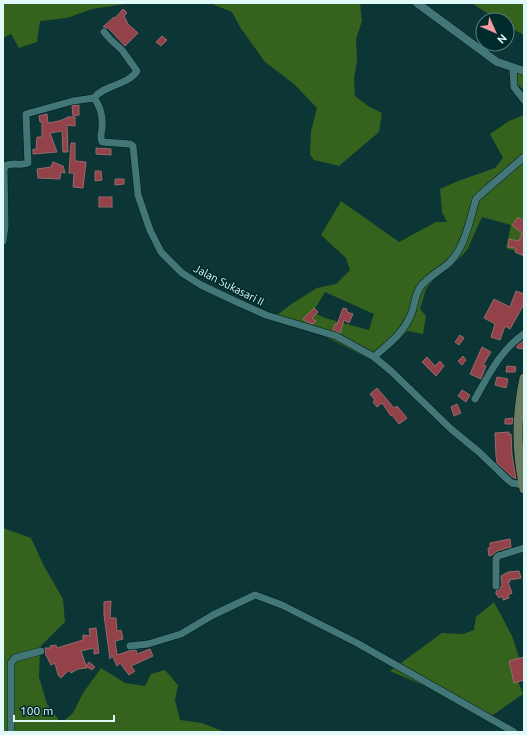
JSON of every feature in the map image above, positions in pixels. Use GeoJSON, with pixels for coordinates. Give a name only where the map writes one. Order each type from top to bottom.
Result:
{"type":"FeatureCollection","features":[{"type":"Feature","properties":{"kind":"main road"},"geometry":{"type":"LineString","coordinates":[[524,378],[519,404],[518,450],[524,487]]}},
{"type":"Feature","properties":{"kind":"street"},"geometry":{"type":"LineString","coordinates":[[417,3],[498,62],[524,71]]}},
{"type":"Feature","properties":{"kind":"street"},"geometry":{"type":"LineString","coordinates":[[3,241],[5,226],[5,166],[10,164],[28,163],[26,114],[73,101],[94,98],[98,92],[125,82],[135,75],[137,71],[122,50],[104,32]]}},
{"type":"Feature","properties":{"kind":"street"},"geometry":{"type":"LineString","coordinates":[[512,68],[514,87],[524,100]]}},
{"type":"Feature","properties":{"kind":"street","name":"Jalan Sukasari II"},"geometry":{"type":"LineString","coordinates":[[94,98],[101,112],[102,127],[100,139],[102,142],[130,144],[133,146],[138,195],[150,230],[161,252],[182,273],[201,285],[266,315],[336,336],[374,358],[391,371],[450,429],[479,452],[508,480],[524,487]]}},
{"type":"Feature","properties":{"kind":"street"},"geometry":{"type":"LineString","coordinates":[[374,358],[405,328],[420,287],[431,275],[449,263],[460,249],[476,199],[524,158]]}},
{"type":"Feature","properties":{"kind":"street"},"geometry":{"type":"LineString","coordinates":[[475,399],[500,358],[512,344],[524,334]]}},
{"type":"Feature","properties":{"kind":"street"},"geometry":{"type":"LineString","coordinates":[[496,586],[496,559],[498,556],[524,548]]}},
{"type":"Feature","properties":{"kind":"street"},"geometry":{"type":"LineString","coordinates":[[130,646],[148,644],[181,634],[213,615],[255,595],[295,611],[357,643],[514,732]]}},
{"type":"Feature","properties":{"kind":"street"},"geometry":{"type":"LineString","coordinates":[[12,732],[11,663],[15,658],[41,651]]}},
{"type":"Feature","properties":{"kind":"green space"},"geometry":{"type":"Polygon","coordinates":[[[3,3],[132,3],[92,9],[67,18],[40,21],[37,42],[19,48],[11,34],[3,38],[3,3]]]}},
{"type":"Feature","properties":{"kind":"green space"},"geometry":{"type":"Polygon","coordinates":[[[210,3],[360,3],[362,21],[356,39],[357,60],[354,79],[355,96],[368,106],[382,113],[379,132],[339,166],[314,160],[310,155],[311,131],[317,108],[294,84],[265,62],[240,27],[232,12],[210,3]]]}},
{"type":"Feature","properties":{"kind":"green space"},"geometry":{"type":"Polygon","coordinates":[[[472,3],[524,3],[524,35],[515,30],[515,12],[485,12],[472,3]]]}},
{"type":"Feature","properties":{"kind":"green space"},"geometry":{"type":"Polygon","coordinates":[[[524,65],[524,90],[511,79],[508,73],[524,65]]]}},
{"type":"Feature","properties":{"kind":"green space"},"geometry":{"type":"Polygon","coordinates":[[[524,115],[524,250],[522,253],[506,248],[511,225],[482,217],[467,250],[451,267],[436,276],[426,289],[420,309],[426,316],[423,334],[408,331],[379,355],[367,358],[309,328],[273,318],[317,288],[336,284],[350,270],[346,258],[321,235],[341,201],[399,242],[436,222],[447,222],[442,212],[440,189],[495,168],[503,158],[490,134],[509,121],[524,115]],[[325,292],[313,312],[325,318],[369,330],[374,314],[325,292]]]}},
{"type":"Feature","properties":{"kind":"green space"},"geometry":{"type":"Polygon","coordinates":[[[3,528],[31,538],[44,566],[63,599],[65,622],[40,647],[39,677],[47,704],[61,723],[73,713],[83,693],[101,668],[125,683],[145,686],[151,674],[165,670],[178,685],[175,700],[180,720],[202,723],[225,732],[3,732],[3,528]]]}},
{"type":"Feature","properties":{"kind":"green space"},"geometry":{"type":"Polygon","coordinates":[[[494,602],[512,636],[524,672],[516,676],[523,694],[493,715],[390,671],[442,633],[463,634],[474,630],[476,617],[494,602]]]}},
{"type":"Feature","properties":{"kind":"building"},"geometry":{"type":"Polygon","coordinates":[[[123,9],[127,13],[124,16],[128,24],[138,33],[125,46],[108,28],[103,27],[114,17],[115,18],[123,9]]]}},
{"type":"Feature","properties":{"kind":"building"},"geometry":{"type":"Polygon","coordinates":[[[162,36],[167,40],[161,46],[156,42],[162,36]]]}},
{"type":"Feature","properties":{"kind":"building"},"geometry":{"type":"Polygon","coordinates":[[[79,105],[79,115],[73,116],[72,106],[79,105]]]}},
{"type":"Feature","properties":{"kind":"building"},"geometry":{"type":"Polygon","coordinates":[[[47,114],[48,123],[59,121],[67,117],[75,117],[75,126],[67,125],[68,152],[63,152],[62,131],[50,133],[57,152],[33,154],[33,149],[36,150],[37,137],[42,137],[42,122],[40,122],[39,116],[47,114]]]}},
{"type":"Feature","properties":{"kind":"building"},"geometry":{"type":"Polygon","coordinates":[[[71,143],[75,143],[75,161],[86,162],[83,188],[73,187],[74,173],[69,173],[71,143]]]}},
{"type":"Feature","properties":{"kind":"building"},"geometry":{"type":"Polygon","coordinates":[[[96,148],[111,149],[111,155],[96,154],[96,148]]]}},
{"type":"Feature","properties":{"kind":"building"},"geometry":{"type":"Polygon","coordinates":[[[53,162],[63,166],[65,173],[61,172],[60,179],[38,178],[37,169],[51,167],[53,162]]]}},
{"type":"Feature","properties":{"kind":"building"},"geometry":{"type":"Polygon","coordinates":[[[95,171],[101,171],[102,180],[95,181],[95,171]]]}},
{"type":"Feature","properties":{"kind":"building"},"geometry":{"type":"Polygon","coordinates":[[[115,179],[124,179],[124,184],[115,185],[115,179]]]}},
{"type":"Feature","properties":{"kind":"building"},"geometry":{"type":"Polygon","coordinates":[[[99,197],[112,197],[112,207],[99,207],[99,197]]]}},
{"type":"Feature","properties":{"kind":"building"},"geometry":{"type":"Polygon","coordinates":[[[518,217],[524,222],[524,256],[515,252],[516,248],[508,247],[509,239],[519,241],[522,233],[512,225],[518,217]]]}},
{"type":"Feature","properties":{"kind":"building"},"geometry":{"type":"Polygon","coordinates":[[[516,291],[524,294],[524,304],[510,329],[505,326],[500,340],[491,337],[495,324],[484,318],[494,299],[510,307],[516,291]]]}},
{"type":"Feature","properties":{"kind":"building"},"geometry":{"type":"Polygon","coordinates":[[[314,308],[318,312],[312,318],[316,321],[313,324],[303,319],[314,308]]]}},
{"type":"Feature","properties":{"kind":"building"},"geometry":{"type":"Polygon","coordinates":[[[343,308],[347,309],[347,312],[353,314],[349,323],[344,320],[340,333],[333,330],[335,324],[337,325],[343,308]]]}},
{"type":"Feature","properties":{"kind":"building"},"geometry":{"type":"Polygon","coordinates":[[[460,335],[464,338],[459,345],[455,342],[460,335]]]}},
{"type":"Feature","properties":{"kind":"building"},"geometry":{"type":"Polygon","coordinates":[[[523,341],[524,349],[517,348],[517,346],[523,341]]]}},
{"type":"Feature","properties":{"kind":"building"},"geometry":{"type":"Polygon","coordinates":[[[482,347],[491,352],[483,365],[486,366],[481,379],[470,374],[482,347]]]}},
{"type":"Feature","properties":{"kind":"building"},"geometry":{"type":"Polygon","coordinates":[[[463,356],[466,360],[462,365],[458,361],[463,356]]]}},
{"type":"Feature","properties":{"kind":"building"},"geometry":{"type":"Polygon","coordinates":[[[427,357],[435,366],[440,361],[444,366],[436,376],[422,362],[427,357]]]}},
{"type":"Feature","properties":{"kind":"building"},"geometry":{"type":"Polygon","coordinates":[[[507,366],[516,367],[515,372],[506,372],[507,366]]]}},
{"type":"Feature","properties":{"kind":"building"},"geometry":{"type":"Polygon","coordinates":[[[497,377],[508,379],[506,388],[495,385],[497,377]]]}},
{"type":"Feature","properties":{"kind":"building"},"geometry":{"type":"Polygon","coordinates":[[[377,388],[394,408],[397,406],[407,418],[399,424],[382,403],[377,407],[373,402],[375,400],[370,394],[377,388]]]}},
{"type":"Feature","properties":{"kind":"building"},"geometry":{"type":"Polygon","coordinates":[[[462,390],[470,395],[466,402],[458,396],[462,390]]]}},
{"type":"Feature","properties":{"kind":"building"},"geometry":{"type":"Polygon","coordinates":[[[457,404],[461,413],[454,416],[451,407],[457,404]]]}},
{"type":"Feature","properties":{"kind":"building"},"geometry":{"type":"Polygon","coordinates":[[[513,418],[512,424],[505,424],[505,419],[513,418]]]}},
{"type":"Feature","properties":{"kind":"building"},"geometry":{"type":"Polygon","coordinates":[[[509,432],[509,435],[511,434],[512,455],[516,479],[497,463],[495,433],[509,432]]]}},
{"type":"Feature","properties":{"kind":"building"},"geometry":{"type":"Polygon","coordinates":[[[510,539],[511,547],[497,551],[489,556],[488,548],[490,548],[490,543],[510,539]]]}},
{"type":"Feature","properties":{"kind":"building"},"geometry":{"type":"Polygon","coordinates":[[[519,571],[521,578],[509,580],[510,582],[508,582],[512,593],[508,595],[509,598],[503,600],[503,596],[499,598],[496,591],[499,590],[502,585],[501,576],[508,572],[519,571]]]}},
{"type":"Feature","properties":{"kind":"building"},"geometry":{"type":"Polygon","coordinates":[[[111,601],[110,618],[116,618],[117,631],[121,630],[123,639],[115,641],[117,655],[136,650],[137,654],[150,649],[153,656],[131,666],[135,671],[129,675],[120,663],[117,666],[112,655],[110,659],[104,615],[104,602],[111,601]]]}},
{"type":"Feature","properties":{"kind":"building"},"geometry":{"type":"Polygon","coordinates":[[[96,628],[99,653],[94,654],[94,648],[81,651],[87,668],[78,669],[71,673],[69,670],[61,678],[58,675],[55,663],[51,665],[45,653],[45,648],[51,648],[50,646],[56,645],[57,648],[83,640],[83,635],[90,636],[89,629],[96,628]]]}},
{"type":"Feature","properties":{"kind":"building"},"geometry":{"type":"Polygon","coordinates":[[[524,657],[524,680],[514,683],[509,661],[524,657]]]}},
{"type":"Feature","properties":{"kind":"building"},"geometry":{"type":"Polygon","coordinates":[[[89,662],[95,667],[92,670],[86,666],[89,662]]]}}]}
